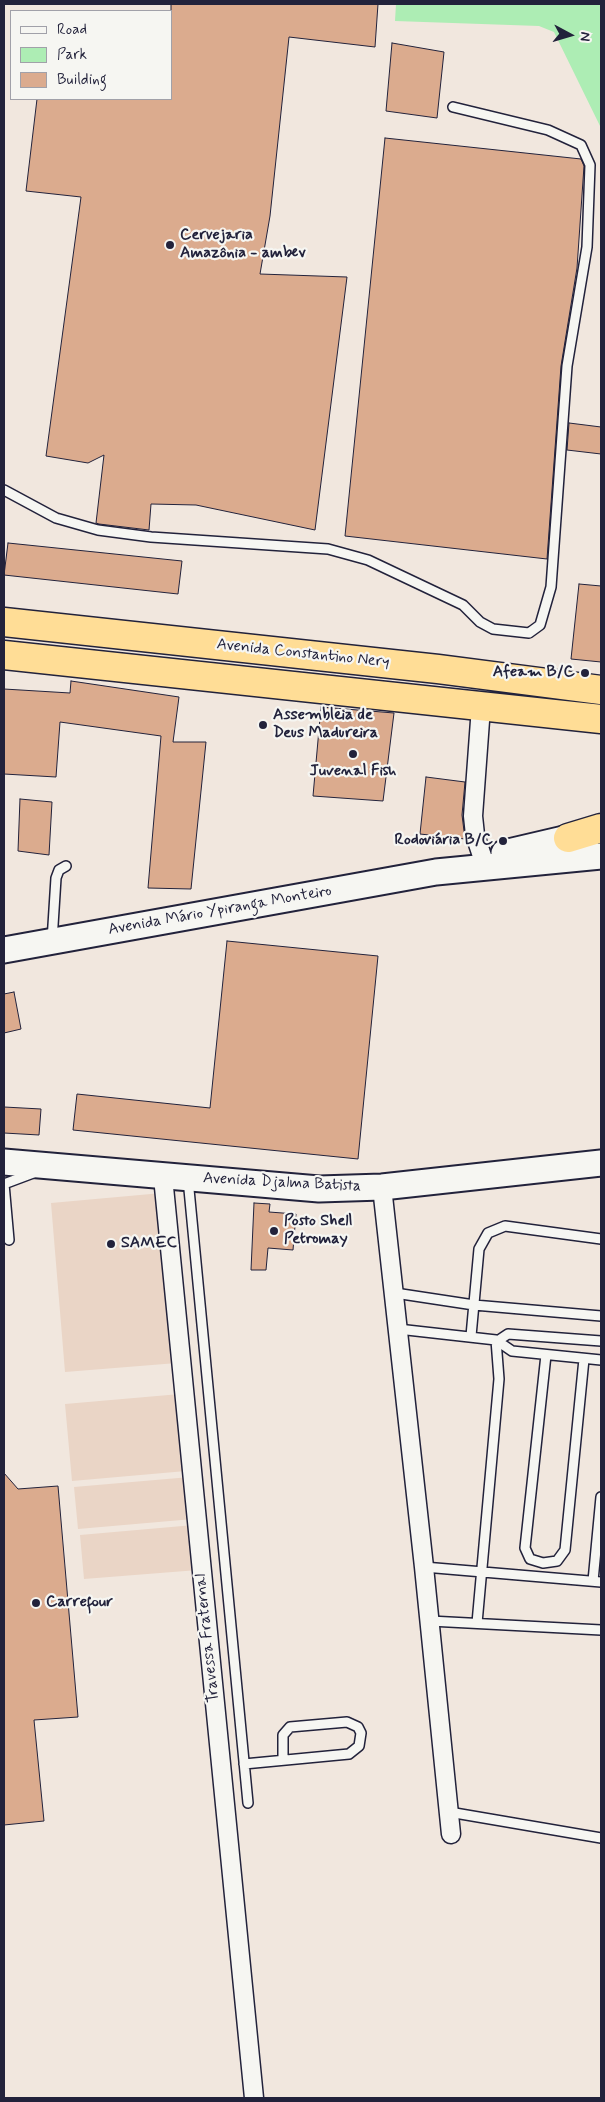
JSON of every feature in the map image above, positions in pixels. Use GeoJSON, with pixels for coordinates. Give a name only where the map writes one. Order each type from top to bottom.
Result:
{"type":"FeatureCollection","features":[{"type":"Feature","properties":{"kind":"highway","name":"Avenida Constantino Nery"},"geometry":{"type":"LineString","coordinates":[[4,622],[438,669],[601,690]]}},
{"type":"Feature","properties":{"kind":"highway","name":"Avenida Constantino Nery"},"geometry":{"type":"LineString","coordinates":[[4,655],[601,719]]}},
{"type":"Feature","properties":{"kind":"highway"},"geometry":{"type":"LineString","coordinates":[[568,838],[601,828]]}},
{"type":"Feature","properties":{"kind":"main road","name":"Avenida Mário Ypiranga Monteiro"},"geometry":{"type":"LineString","coordinates":[[4,950],[436,872],[485,862],[568,838],[601,836]]}},
{"type":"Feature","properties":{"kind":"main road","name":"Avenida Mário Ypiranga Monteiro"},"geometry":{"type":"LineString","coordinates":[[485,862],[601,856]]}},
{"type":"Feature","properties":{"kind":"main road","name":"Avenida Djalma Batista"},"geometry":{"type":"LineString","coordinates":[[4,1162],[163,1177],[319,1188],[382,1187],[601,1163]]}},
{"type":"Feature","properties":{"kind":"street"},"geometry":{"type":"LineString","coordinates":[[481,707],[473,816],[475,835],[485,862]]}},
{"type":"Feature","properties":{"kind":"street","name":"Travessa Fraternal"},"geometry":{"type":"LineString","coordinates":[[163,1177],[254,2098]]}},
{"type":"Feature","properties":{"kind":"street"},"geometry":{"type":"LineString","coordinates":[[382,1187],[430,1620],[451,1834]]}},
{"type":"Feature","properties":{"kind":"lane"},"geometry":{"type":"LineString","coordinates":[[4,490],[56,518],[98,530],[151,537],[328,549],[368,560],[463,605],[480,622],[493,628],[528,633],[540,625],[551,587],[568,366],[588,247],[590,165],[581,144],[548,130],[453,107]]}},
{"type":"Feature","properties":{"kind":"lane"},"geometry":{"type":"LineString","coordinates":[[52,941],[56,878],[59,870],[66,866]]}},
{"type":"Feature","properties":{"kind":"lane","name":"Avenida Djalma Batista"},"geometry":{"type":"LineString","coordinates":[[4,1184],[51,1166]]}},
{"type":"Feature","properties":{"kind":"lane"},"geometry":{"type":"LineString","coordinates":[[188,1179],[248,1804]]}},
{"type":"Feature","properties":{"kind":"lane"},"geometry":{"type":"LineString","coordinates":[[4,1184],[9,1240]]}},
{"type":"Feature","properties":{"kind":"lane"},"geometry":{"type":"LineString","coordinates":[[471,1336],[479,1249],[488,1233],[496,1228],[505,1226],[601,1239]]}},
{"type":"Feature","properties":{"kind":"lane"},"geometry":{"type":"LineString","coordinates":[[395,1293],[474,1305],[601,1316]]}},
{"type":"Feature","properties":{"kind":"lane"},"geometry":{"type":"LineString","coordinates":[[398,1329],[498,1340],[508,1350],[601,1360]]}},
{"type":"Feature","properties":{"kind":"lane"},"geometry":{"type":"LineString","coordinates":[[498,1340],[508,1334],[601,1341]]}},
{"type":"Feature","properties":{"kind":"lane"},"geometry":{"type":"LineString","coordinates":[[477,1623],[499,1379],[498,1340]]}},
{"type":"Feature","properties":{"kind":"lane"},"geometry":{"type":"LineString","coordinates":[[546,1355],[525,1548],[530,1559],[543,1563],[557,1560],[565,1550],[584,1358]]}},
{"type":"Feature","properties":{"kind":"lane"},"geometry":{"type":"LineString","coordinates":[[424,1567],[597,1582],[601,1497]]}},
{"type":"Feature","properties":{"kind":"lane"},"geometry":{"type":"LineString","coordinates":[[430,1620],[601,1630]]}},
{"type":"Feature","properties":{"kind":"lane"},"geometry":{"type":"LineString","coordinates":[[244,1764],[349,1754],[359,1746],[360,1733],[358,1727],[347,1722],[290,1727],[283,1735],[284,1760]]}},
{"type":"Feature","properties":{"kind":"lane"},"geometry":{"type":"LineString","coordinates":[[449,1812],[601,1838]]}},
{"type":"Feature","properties":{"kind":"shaded area"},"geometry":{"type":"Polygon","coordinates":[[[162,1193],[177,1363],[65,1372],[51,1203],[162,1193]]]}},
{"type":"Feature","properties":{"kind":"shaded area"},"geometry":{"type":"Polygon","coordinates":[[[180,1394],[186,1471],[72,1481],[65,1404],[180,1394]]]}},
{"type":"Feature","properties":{"kind":"shaded area"},"geometry":{"type":"Polygon","coordinates":[[[190,1477],[193,1519],[78,1529],[74,1487],[190,1477]]]}},
{"type":"Feature","properties":{"kind":"shaded area"},"geometry":{"type":"Polygon","coordinates":[[[194,1525],[198,1570],[84,1579],[80,1535],[194,1525]]]}},
{"type":"Feature","properties":{"kind":"green space"},"geometry":{"type":"Polygon","coordinates":[[[396,4],[601,4],[601,128],[554,32],[539,26],[395,21],[396,4]]]}},
{"type":"Feature","properties":{"kind":"building","name":"Cervejaria Amazônia - ambev"},"geometry":{"type":"Polygon","coordinates":[[[171,4],[378,4],[375,47],[289,37],[270,216],[260,274],[347,277],[315,530],[196,505],[151,504],[149,530],[99,524],[96,523],[104,455],[88,463],[46,456],[81,197],[26,191],[37,100],[172,100],[171,4]]]}},
{"type":"Feature","properties":{"kind":"building"},"geometry":{"type":"Polygon","coordinates":[[[392,43],[444,52],[437,118],[386,111],[392,43]]]}},
{"type":"Feature","properties":{"kind":"building"},"geometry":{"type":"Polygon","coordinates":[[[385,138],[581,159],[584,166],[577,268],[561,366],[547,559],[345,536],[385,138]]]}},
{"type":"Feature","properties":{"kind":"building"},"geometry":{"type":"Polygon","coordinates":[[[569,423],[601,427],[601,454],[567,450],[569,423]]]}},
{"type":"Feature","properties":{"kind":"building"},"geometry":{"type":"Polygon","coordinates":[[[8,543],[182,561],[178,594],[4,575],[8,543]]]}},
{"type":"Feature","properties":{"kind":"building"},"geometry":{"type":"Polygon","coordinates":[[[579,584],[601,586],[601,662],[571,659],[579,584]]]}},
{"type":"Feature","properties":{"kind":"building"},"geometry":{"type":"Polygon","coordinates":[[[71,681],[179,697],[173,742],[206,742],[191,889],[148,888],[161,736],[60,722],[56,777],[4,774],[4,689],[70,693],[71,681]]]}},
{"type":"Feature","properties":{"kind":"building","name":"Juvenal Fish"},"geometry":{"type":"Polygon","coordinates":[[[321,707],[394,713],[383,801],[313,796],[321,707]]]}},
{"type":"Feature","properties":{"kind":"building"},"geometry":{"type":"Polygon","coordinates":[[[426,777],[465,782],[462,815],[465,839],[420,834],[426,777]]]}},
{"type":"Feature","properties":{"kind":"building"},"geometry":{"type":"Polygon","coordinates":[[[20,799],[52,802],[49,855],[18,851],[20,799]]]}},
{"type":"Feature","properties":{"kind":"building"},"geometry":{"type":"Polygon","coordinates":[[[227,941],[378,956],[358,1159],[73,1130],[77,1094],[210,1108],[227,941]]]}},
{"type":"Feature","properties":{"kind":"building"},"geometry":{"type":"Polygon","coordinates":[[[14,992],[21,1029],[4,1033],[4,994],[14,992]]]}},
{"type":"Feature","properties":{"kind":"building"},"geometry":{"type":"Polygon","coordinates":[[[4,1107],[41,1109],[39,1135],[4,1133],[4,1107]]]}},
{"type":"Feature","properties":{"kind":"building","name":"Posto Shell Petromay"},"geometry":{"type":"Polygon","coordinates":[[[254,1203],[270,1204],[269,1212],[296,1214],[293,1250],[268,1248],[266,1270],[251,1270],[254,1203]]]}},
{"type":"Feature","properties":{"kind":"building","name":"Carrefour"},"geometry":{"type":"Polygon","coordinates":[[[4,1473],[18,1489],[58,1486],[78,1717],[34,1720],[44,1821],[4,1825],[4,1473]]]}},
{"type":"Feature","properties":{"kind":"place","name":"Cervejaria Amazônia - ambev"},"geometry":{"type":"Point","coordinates":[170,245]}},
{"type":"Feature","properties":{"kind":"place","name":"Afeam B/C"},"geometry":{"type":"Point","coordinates":[585,673]}},
{"type":"Feature","properties":{"kind":"place","name":"Assembleia de Deus Madureira"},"geometry":{"type":"Point","coordinates":[263,725]}},
{"type":"Feature","properties":{"kind":"place","name":"Juvenal Fish"},"geometry":{"type":"Point","coordinates":[353,754]}},
{"type":"Feature","properties":{"kind":"place","name":"Rodoviária B/C"},"geometry":{"type":"Point","coordinates":[503,841]}},
{"type":"Feature","properties":{"kind":"place","name":"Posto Shell Petromay"},"geometry":{"type":"Point","coordinates":[274,1231]}},
{"type":"Feature","properties":{"kind":"place","name":"SAMEC"},"geometry":{"type":"Point","coordinates":[111,1244]}},
{"type":"Feature","properties":{"kind":"place","name":"Carrefour"},"geometry":{"type":"Point","coordinates":[36,1603]}}]}
